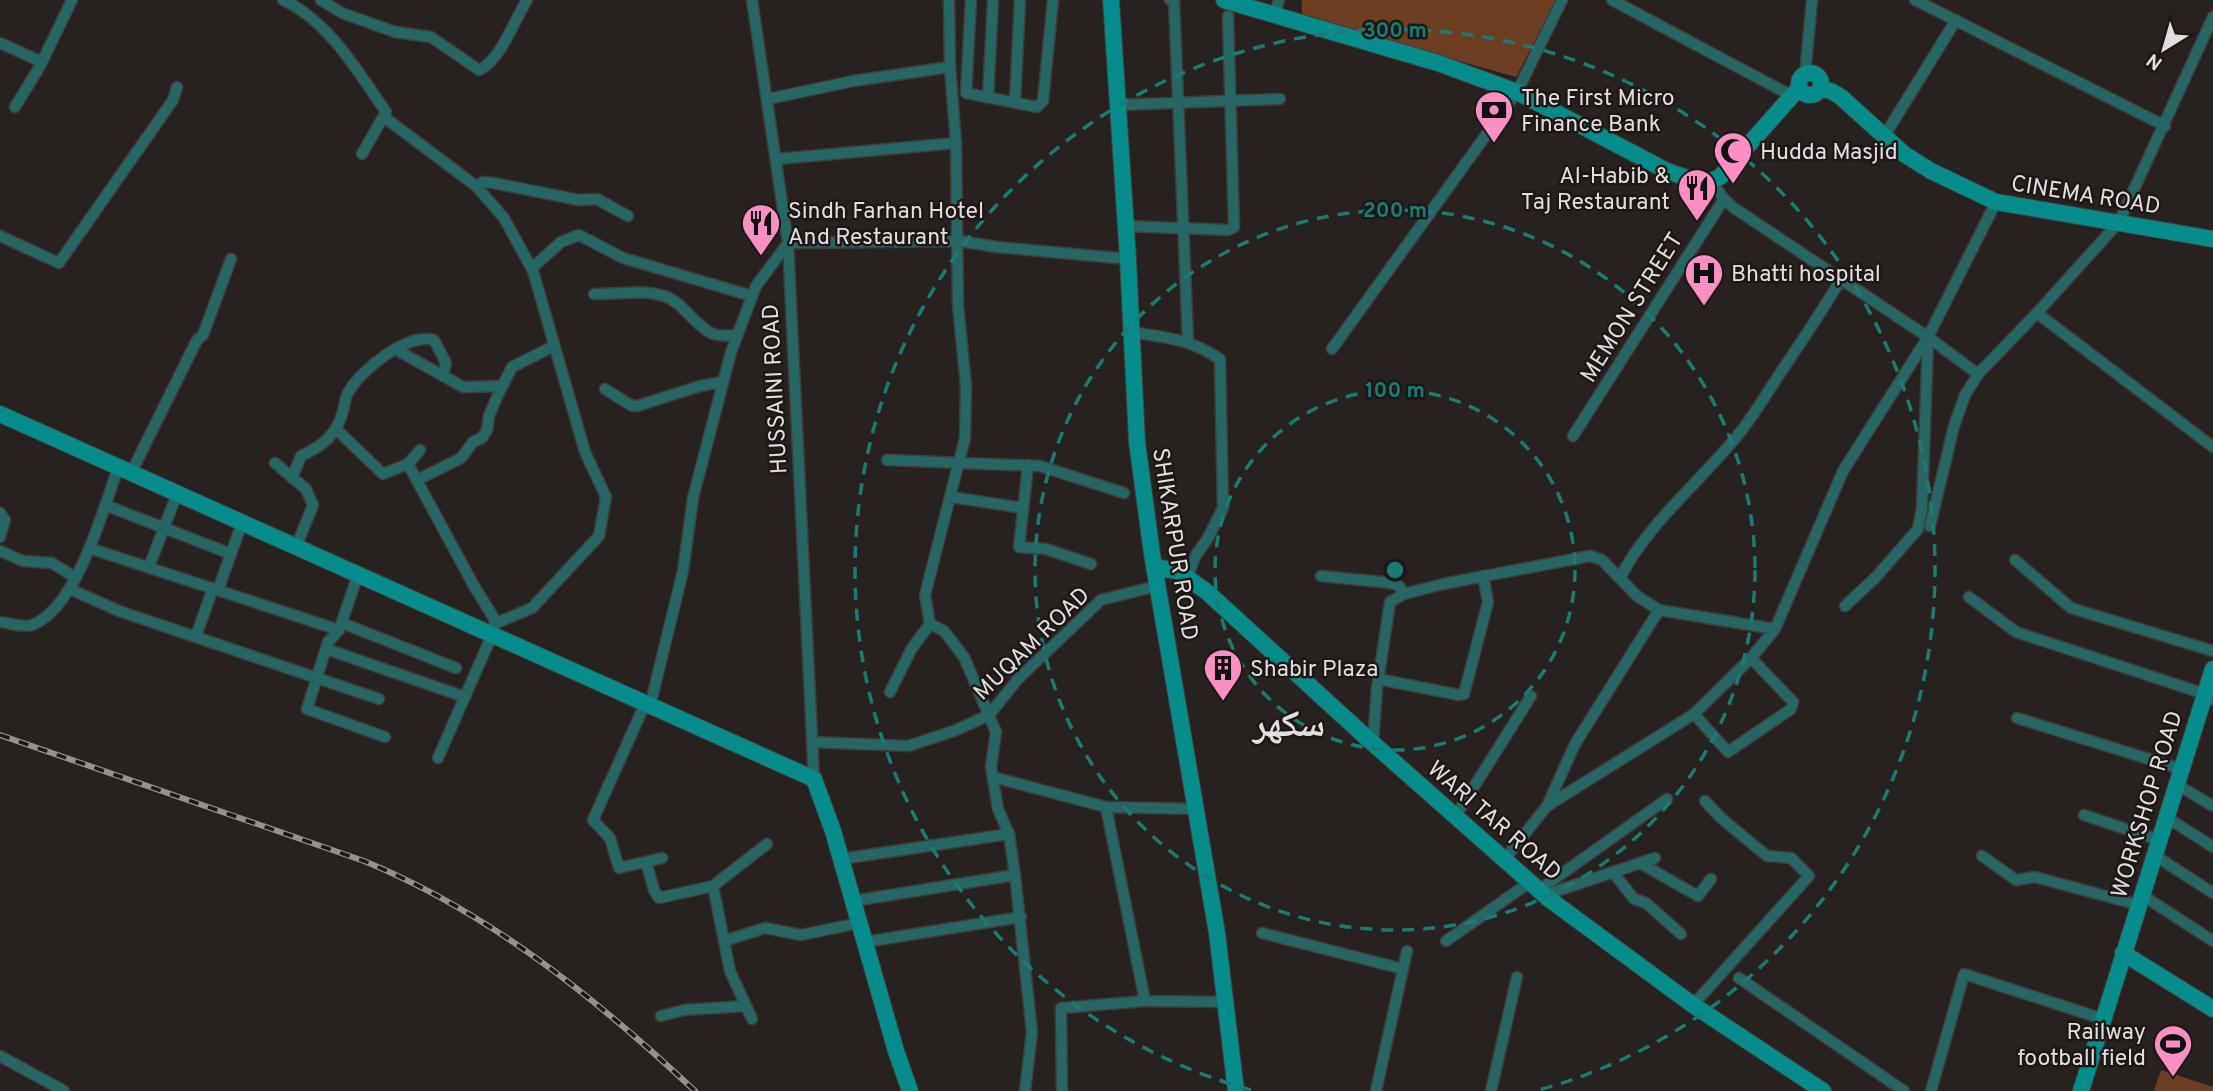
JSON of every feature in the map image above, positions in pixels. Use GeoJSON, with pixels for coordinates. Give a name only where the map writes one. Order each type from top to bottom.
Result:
{"type":"FeatureCollection","features":[{"type":"Feature","properties":{"kind":"street"},"geometry":{"type":"LineString","coordinates":[[15,107],[42,62],[72,0]]}},
{"type":"Feature","properties":{"kind":"street"},"geometry":{"type":"LineString","coordinates":[[283,0],[305,4],[386,112],[362,155]]}},
{"type":"Feature","properties":{"kind":"street"},"geometry":{"type":"LineString","coordinates":[[321,0],[342,13],[395,32],[431,37],[479,70],[486,67],[497,55],[527,0]]}},
{"type":"Feature","properties":{"kind":"street","name":"HUSSAINI ROAD"},"geometry":{"type":"LineString","coordinates":[[752,0],[788,243],[814,779]]}},
{"type":"Feature","properties":{"kind":"street"},"geometry":{"type":"LineString","coordinates":[[890,692],[912,648],[930,624],[925,595],[965,438],[965,386],[958,305],[959,241],[949,0]]}},
{"type":"Feature","properties":{"kind":"street"},"geometry":{"type":"LineString","coordinates":[[971,0],[966,93],[1037,107],[1043,100],[1053,0]]}},
{"type":"Feature","properties":{"kind":"street"},"geometry":{"type":"LineString","coordinates":[[988,99],[993,0]]}},
{"type":"Feature","properties":{"kind":"street"},"geometry":{"type":"LineString","coordinates":[[1015,103],[1020,0]]}},
{"type":"Feature","properties":{"kind":"street","name":"SHIKARPUR ROAD"},"geometry":{"type":"LineString","coordinates":[[1111,0],[1137,442],[1157,586],[1217,933],[1236,1091]]}},
{"type":"Feature","properties":{"kind":"street"},"geometry":{"type":"LineString","coordinates":[[1170,0],[1174,1],[1188,341]]}},
{"type":"Feature","properties":{"kind":"street"},"geometry":{"type":"LineString","coordinates":[[1332,349],[1517,92],[1562,0]]}},
{"type":"Feature","properties":{"kind":"street"},"geometry":{"type":"LineString","coordinates":[[1612,0],[1799,86]]}},
{"type":"Feature","properties":{"kind":"street"},"geometry":{"type":"LineString","coordinates":[[1126,226],[1228,230],[1234,227],[1226,8],[1277,7],[1438,63],[1517,92],[1667,171],[1701,182],[1720,177],[1799,86],[1812,0]]}},
{"type":"Feature","properties":{"kind":"street"},"geometry":{"type":"LineString","coordinates":[[1915,0],[2165,126]]}},
{"type":"Feature","properties":{"kind":"street"},"geometry":{"type":"LineString","coordinates":[[1930,526],[1954,426],[1965,395],[1979,373],[2119,222],[2213,17]]}},
{"type":"Feature","properties":{"kind":"street"},"geometry":{"type":"LineString","coordinates":[[1885,135],[1956,20]]}},
{"type":"Feature","properties":{"kind":"street"},"geometry":{"type":"LineString","coordinates":[[0,43],[42,62]]}},
{"type":"Feature","properties":{"kind":"street"},"geometry":{"type":"LineString","coordinates":[[768,99],[853,81],[950,67]]}},
{"type":"Feature","properties":{"kind":"street","name":"CINEMA ROAD"},"geometry":{"type":"LineString","coordinates":[[1799,86],[1805,95],[1820,89],[1841,97],[1904,153],[1931,171],[1996,202],[2213,239]]}},
{"type":"Feature","properties":{"kind":"street"},"geometry":{"type":"LineString","coordinates":[[0,236],[59,262],[173,100],[177,87]]}},
{"type":"Feature","properties":{"kind":"street"},"geometry":{"type":"LineString","coordinates":[[1118,105],[1280,99]]}},
{"type":"Feature","properties":{"kind":"street"},"geometry":{"type":"LineString","coordinates":[[384,117],[476,186],[504,218],[531,268],[585,452],[606,497],[599,536],[532,608],[494,629],[438,758]]}},
{"type":"Feature","properties":{"kind":"street"},"geometry":{"type":"LineString","coordinates":[[777,159],[956,143]]}},
{"type":"Feature","properties":{"kind":"street"},"geometry":{"type":"LineString","coordinates":[[1711,181],[1724,199],[1979,373]]}},
{"type":"Feature","properties":{"kind":"street"},"geometry":{"type":"LineString","coordinates":[[476,186],[483,182],[493,183],[579,201],[597,199],[628,216]]}},
{"type":"Feature","properties":{"kind":"street","name":"MEMON STREET"},"geometry":{"type":"LineString","coordinates":[[1573,436],[1724,199]]}},
{"type":"Feature","properties":{"kind":"street"},"geometry":{"type":"LineString","coordinates":[[1547,806],[1694,714],[1751,658],[1775,629],[1843,471],[1928,337],[1996,202]]}},
{"type":"Feature","properties":{"kind":"street"},"geometry":{"type":"LineString","coordinates":[[531,268],[561,242],[579,235],[601,249],[623,258],[752,296]]}},
{"type":"Feature","properties":{"kind":"street"},"geometry":{"type":"LineString","coordinates":[[662,858],[620,868],[610,838],[593,820],[648,705],[683,571],[693,498],[737,335],[756,286],[788,243],[959,241],[1128,259]]}},
{"type":"Feature","properties":{"kind":"street"},"geometry":{"type":"LineString","coordinates":[[0,622],[32,625],[53,612],[70,589],[105,505],[197,340],[203,335],[231,259]]}},
{"type":"Feature","properties":{"kind":"street"},"geometry":{"type":"LineString","coordinates":[[1620,578],[1630,558],[1650,531],[1705,472],[1752,415],[1841,279]]}},
{"type":"Feature","properties":{"kind":"street"},"geometry":{"type":"LineString","coordinates":[[594,294],[635,292],[666,296],[678,303],[712,334],[737,335]]}},
{"type":"Feature","properties":{"kind":"street"},"geometry":{"type":"LineString","coordinates":[[2037,313],[2213,447]]}},
{"type":"Feature","properties":{"kind":"street"},"geometry":{"type":"LineString","coordinates":[[1131,332],[1188,341],[1220,359],[1223,508],[1196,555],[1188,578]]}},
{"type":"Feature","properties":{"kind":"street"},"geometry":{"type":"LineString","coordinates":[[1845,606],[1876,577],[1918,529],[1922,508],[1928,337]]}},
{"type":"Feature","properties":{"kind":"street"},"geometry":{"type":"LineString","coordinates":[[292,478],[301,456],[321,446],[340,423],[346,394],[373,365],[396,349],[419,340],[434,340],[446,362],[443,376]]}},
{"type":"Feature","properties":{"kind":"street"},"geometry":{"type":"LineString","coordinates":[[417,480],[461,458],[473,442],[482,438],[501,386],[512,367],[554,346]]}},
{"type":"Feature","properties":{"kind":"street"},"geometry":{"type":"LineString","coordinates":[[396,349],[463,387],[501,386]]}},
{"type":"Feature","properties":{"kind":"street"},"geometry":{"type":"LineString","coordinates":[[605,389],[632,406],[637,406],[700,386],[723,382]]}},
{"type":"Feature","properties":{"kind":"street"},"geometry":{"type":"LineString","coordinates":[[0,414],[358,575],[494,629],[648,705],[814,779],[841,859],[902,1072],[910,1091]]}},
{"type":"Feature","properties":{"kind":"street"},"geometry":{"type":"LineString","coordinates":[[336,429],[383,474],[408,464],[420,450]]}},
{"type":"Feature","properties":{"kind":"street"},"geometry":{"type":"LineString","coordinates":[[887,460],[1040,466],[1124,493]]}},
{"type":"Feature","properties":{"kind":"street"},"geometry":{"type":"LineString","coordinates":[[275,463],[306,489],[313,505],[296,547]]}},
{"type":"Feature","properties":{"kind":"street"},"geometry":{"type":"LineString","coordinates":[[408,464],[474,586],[494,629]]}},
{"type":"Feature","properties":{"kind":"street"},"geometry":{"type":"LineString","coordinates":[[1028,465],[1019,547],[1046,549],[1091,564]]}},
{"type":"Feature","properties":{"kind":"street"},"geometry":{"type":"LineString","coordinates":[[149,567],[177,494]]}},
{"type":"Feature","properties":{"kind":"street"},"geometry":{"type":"LineString","coordinates":[[951,497],[1023,508]]}},
{"type":"Feature","properties":{"kind":"street"},"geometry":{"type":"LineString","coordinates":[[105,505],[231,554]]}},
{"type":"Feature","properties":{"kind":"street"},"geometry":{"type":"LineString","coordinates":[[0,513],[5,520],[0,537]]}},
{"type":"Feature","properties":{"kind":"street"},"geometry":{"type":"LineString","coordinates":[[196,636],[242,523]]}},
{"type":"Feature","properties":{"kind":"street"},"geometry":{"type":"LineString","coordinates":[[89,548],[340,627],[456,668]]}},
{"type":"Feature","properties":{"kind":"street"},"geometry":{"type":"LineString","coordinates":[[0,551],[23,561],[52,563],[76,578]]}},
{"type":"Feature","properties":{"kind":"street"},"geometry":{"type":"LineString","coordinates":[[1373,743],[1378,679],[1390,602],[1404,594],[1590,556],[1602,560],[1637,596],[1659,610],[1775,629]]}},
{"type":"Feature","properties":{"kind":"street"},"geometry":{"type":"LineString","coordinates":[[2015,560],[2071,608],[2213,651]]}},
{"type":"Feature","properties":{"kind":"street","name":"WARI TAR ROAD"},"geometry":{"type":"LineString","coordinates":[[1154,567],[1178,572],[1207,592],[1538,889],[1693,1005],[1823,1091]]}},
{"type":"Feature","properties":{"kind":"street"},"geometry":{"type":"LineString","coordinates":[[358,575],[340,627],[328,642],[307,709],[385,737]]}},
{"type":"Feature","properties":{"kind":"street"},"geometry":{"type":"LineString","coordinates":[[1321,576],[1391,583],[1399,586],[1404,594]]}},
{"type":"Feature","properties":{"kind":"street"},"geometry":{"type":"LineString","coordinates":[[1378,679],[1464,694],[1488,602],[1483,576]]}},
{"type":"Feature","properties":{"kind":"street","name":"MUQAM ROAD"},"geometry":{"type":"LineString","coordinates":[[812,742],[908,746],[954,731],[989,715],[1018,679],[1101,600],[1157,586]]}},
{"type":"Feature","properties":{"kind":"street"},"geometry":{"type":"LineString","coordinates":[[70,589],[119,611],[379,699]]}},
{"type":"Feature","properties":{"kind":"street"},"geometry":{"type":"LineString","coordinates":[[1969,597],[2016,632],[2209,697]]}},
{"type":"Feature","properties":{"kind":"street"},"geometry":{"type":"LineString","coordinates":[[1504,860],[1547,806],[1576,744],[1659,610]]}},
{"type":"Feature","properties":{"kind":"street"},"geometry":{"type":"LineString","coordinates":[[930,624],[944,631],[964,657],[996,732],[991,767],[998,810],[1009,834],[1016,875],[1032,1032],[1026,1091]]}},
{"type":"Feature","properties":{"kind":"street"},"geometry":{"type":"LineString","coordinates":[[326,649],[464,697]]}},
{"type":"Feature","properties":{"kind":"street"},"geometry":{"type":"LineString","coordinates":[[1694,714],[1728,752],[1791,709],[1793,702],[1751,658]]}},
{"type":"Feature","properties":{"kind":"street","name":"WORKSHOP ROAD"},"geometry":{"type":"LineString","coordinates":[[2081,1091],[2166,817],[2209,697],[2213,669]]}},
{"type":"Feature","properties":{"kind":"street"},"geometry":{"type":"LineString","coordinates":[[1455,817],[1531,696]]}},
{"type":"Feature","properties":{"kind":"street"},"geometry":{"type":"LineString","coordinates":[[2017,718],[2179,777],[2213,806]]}},
{"type":"Feature","properties":{"kind":"street"},"geometry":{"type":"LineString","coordinates":[[993,776],[1106,807],[1196,809]]}},
{"type":"Feature","properties":{"kind":"street"},"geometry":{"type":"LineString","coordinates":[[1446,941],[1538,889],[1667,800]]}},
{"type":"Feature","properties":{"kind":"street"},"geometry":{"type":"LineString","coordinates":[[1693,1005],[1809,876],[1791,858],[1767,856],[1705,801]]}},
{"type":"Feature","properties":{"kind":"street"},"geometry":{"type":"LineString","coordinates":[[1106,807],[1145,1001]]}},
{"type":"Feature","properties":{"kind":"street"},"geometry":{"type":"LineString","coordinates":[[2084,815],[2156,848],[2213,893]]}},
{"type":"Feature","properties":{"kind":"street"},"geometry":{"type":"LineString","coordinates":[[2166,817],[2213,846]]}},
{"type":"Feature","properties":{"kind":"street"},"geometry":{"type":"LineString","coordinates":[[841,859],[1009,834]]}},
{"type":"Feature","properties":{"kind":"street"},"geometry":{"type":"LineString","coordinates":[[646,862],[659,898],[713,886],[767,844]]}},
{"type":"Feature","properties":{"kind":"street"},"geometry":{"type":"LineString","coordinates":[[1982,856],[2016,880],[2035,877],[2140,900],[2213,941]]}},
{"type":"Feature","properties":{"kind":"street"},"geometry":{"type":"LineString","coordinates":[[1538,889],[1613,872],[1655,858]]}},
{"type":"Feature","properties":{"kind":"street"},"geometry":{"type":"LineString","coordinates":[[1640,863],[1698,896],[1711,879]]}},
{"type":"Feature","properties":{"kind":"street"},"geometry":{"type":"LineString","coordinates":[[1613,872],[1634,899],[1646,903],[1681,934]]}},
{"type":"Feature","properties":{"kind":"street"},"geometry":{"type":"LineString","coordinates":[[853,901],[1016,875]]}},
{"type":"Feature","properties":{"kind":"street"},"geometry":{"type":"LineString","coordinates":[[713,886],[730,971],[752,1019]]}},
{"type":"Feature","properties":{"kind":"street"},"geometry":{"type":"LineString","coordinates":[[865,942],[1021,917]]}},
{"type":"Feature","properties":{"kind":"street"},"geometry":{"type":"LineString","coordinates":[[724,941],[765,929],[800,935],[859,923]]}},
{"type":"Feature","properties":{"kind":"street"},"geometry":{"type":"LineString","coordinates":[[1262,933],[1403,969]]}},
{"type":"Feature","properties":{"kind":"street"},"geometry":{"type":"LineString","coordinates":[[1376,1091],[1407,951]]}},
{"type":"Feature","properties":{"kind":"street"},"geometry":{"type":"LineString","coordinates":[[2123,953],[2213,1009]]}},
{"type":"Feature","properties":{"kind":"street"},"geometry":{"type":"LineString","coordinates":[[1931,1091],[1964,974],[2103,1019]]}},
{"type":"Feature","properties":{"kind":"street"},"geometry":{"type":"LineString","coordinates":[[1491,1091],[1517,977]]}},
{"type":"Feature","properties":{"kind":"street"},"geometry":{"type":"LineString","coordinates":[[1739,978],[1903,1091]]}},
{"type":"Feature","properties":{"kind":"street"},"geometry":{"type":"LineString","coordinates":[[1062,1091],[1061,1008],[1145,1001],[1226,1002]]}},
{"type":"Feature","properties":{"kind":"street"},"geometry":{"type":"LineString","coordinates":[[661,1016],[694,1009],[745,1006]]}},
{"type":"Feature","properties":{"kind":"street"},"geometry":{"type":"LineString","coordinates":[[0,1056],[65,1091]]}},
{"type":"Feature","properties":{"kind":"shaded area"},"geometry":{"type":"Polygon","coordinates":[[[1302,0],[1556,0],[1516,77],[1302,17],[1302,0]]]}},
{"type":"Feature","properties":{"kind":"shaded area","name":"Railway football field"},"geometry":{"type":"Polygon","coordinates":[[[2161,1070],[2213,1087],[2213,1091],[2154,1091],[2161,1070]]]}},
{"type":"Feature","properties":{"kind":"railway"},"geometry":{"type":"LineString","coordinates":[[0,735],[364,861],[410,882],[498,932],[540,961],[620,1023],[695,1091]]}},
{"type":"Feature","properties":{"kind":"place","name":"The First Micro Finance Bank"},"geometry":{"type":"Point","coordinates":[1494,144]}},
{"type":"Feature","properties":{"kind":"place","name":"Hudda Masjid"},"geometry":{"type":"Point","coordinates":[1733,185]}},
{"type":"Feature","properties":{"kind":"place","name":"Al-Habib & Taj Restaurant"},"geometry":{"type":"Point","coordinates":[1697,222]}},
{"type":"Feature","properties":{"kind":"place","name":"Sindh Farhan Hotel And Restaurant"},"geometry":{"type":"Point","coordinates":[761,257]}},
{"type":"Feature","properties":{"kind":"place","name":"Bhatti hospital"},"geometry":{"type":"Point","coordinates":[1704,307]}},
{"type":"Feature","properties":{"kind":"place","name":"Shabir Plaza"},"geometry":{"type":"Point","coordinates":[1223,702]}},
{"type":"Feature","properties":{"kind":"place","name":"Railway football field"},"geometry":{"type":"Point","coordinates":[2173,1078]}},
{"type":"Feature","properties":{"kind":"district","name":"سکھر"},"geometry":{"type":"Point","coordinates":[1289,723]}}]}
